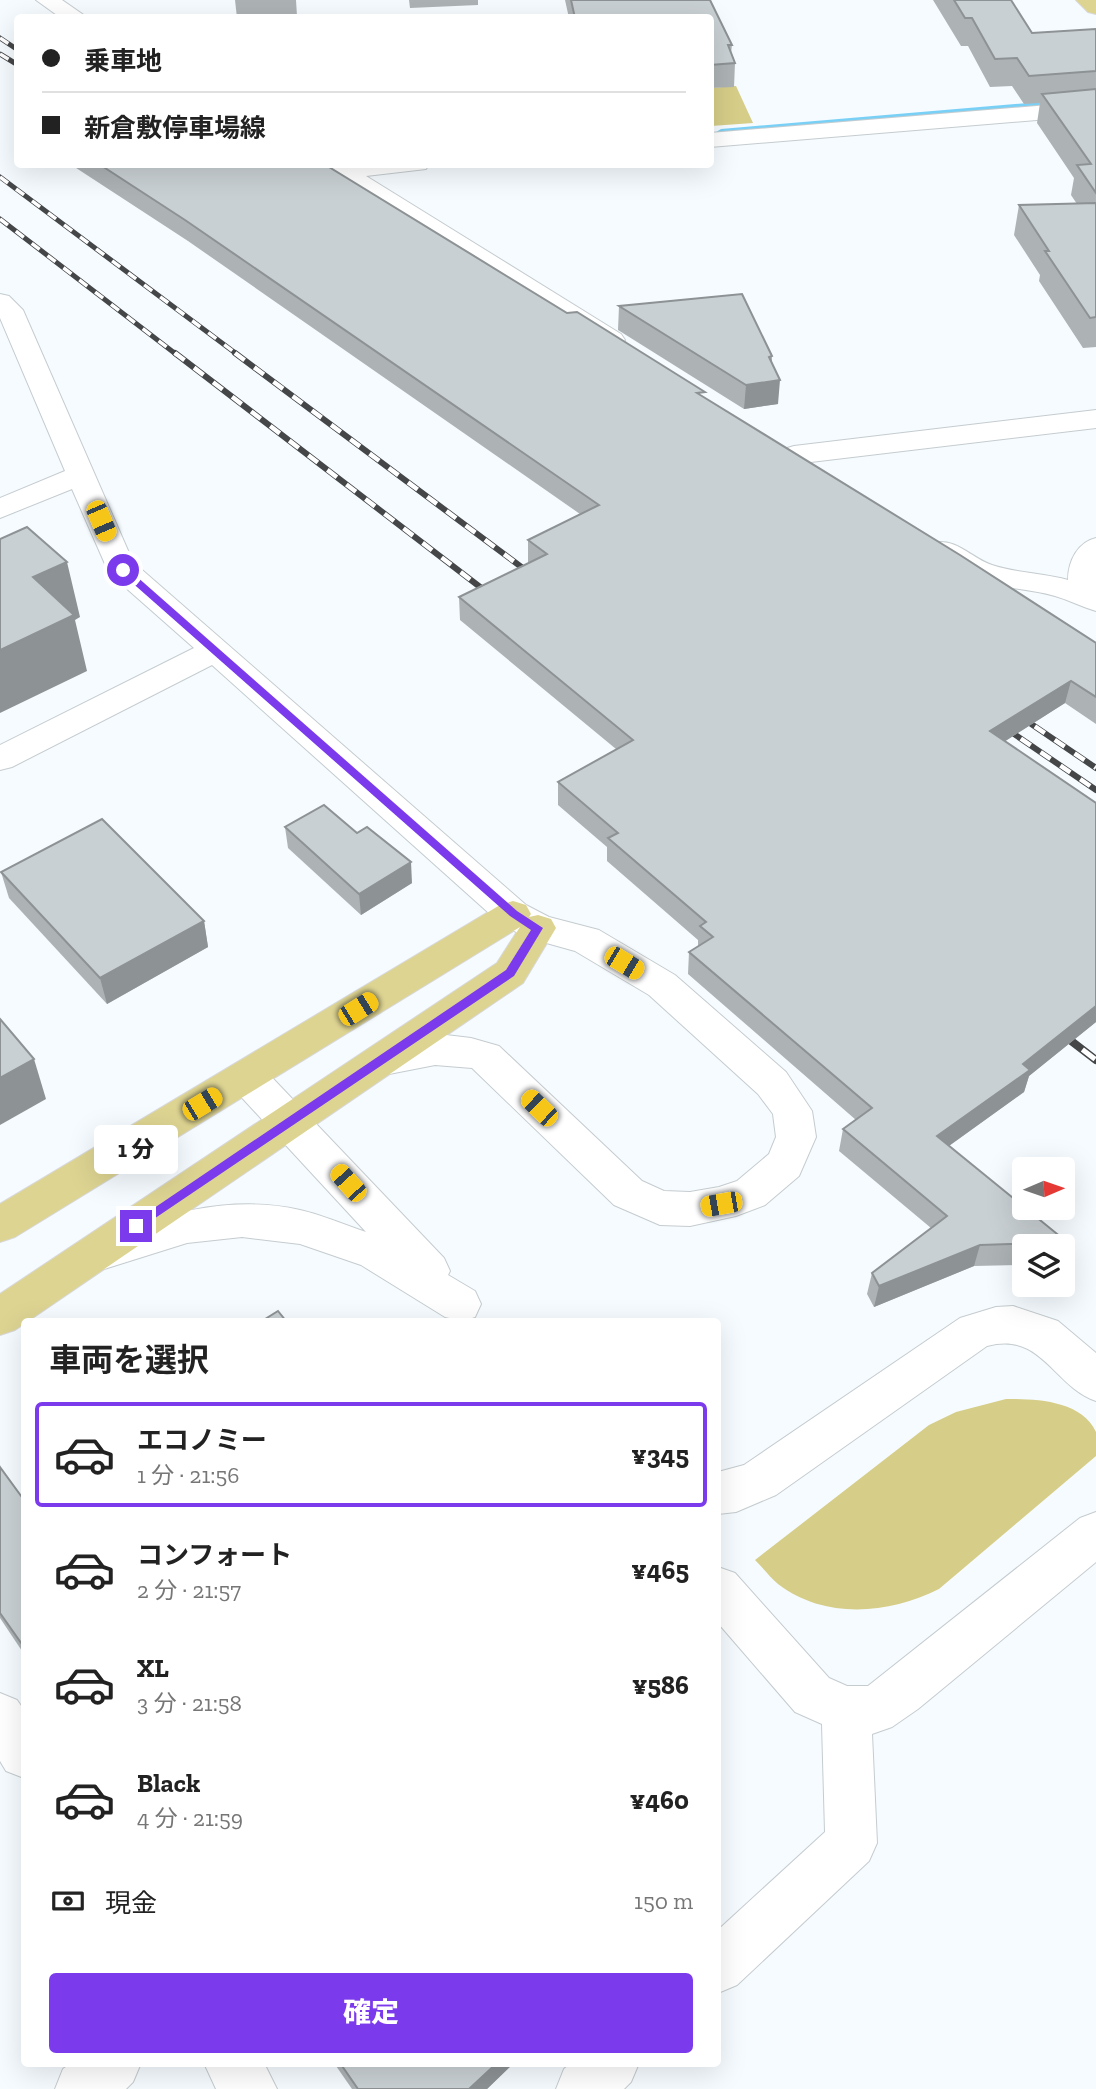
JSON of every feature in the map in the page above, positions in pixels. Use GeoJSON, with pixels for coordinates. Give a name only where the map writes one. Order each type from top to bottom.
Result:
{"type":"FeatureCollection","features":[{"type":"Feature","properties":{"kind":"main road"},"geometry":{"type":"LineString","coordinates":[[1087,0],[1096,7]]}},
{"type":"Feature","properties":{"kind":"main road"},"geometry":{"type":"LineString","coordinates":[[0,1318],[510,973],[526,921]]}},
{"type":"Feature","properties":{"kind":"main road"},"geometry":{"type":"LineString","coordinates":[[0,1225],[247,1077],[526,921]]}},
{"type":"Feature","properties":{"kind":"street"},"geometry":{"type":"LineString","coordinates":[[47,0],[70,14]]}},
{"type":"Feature","properties":{"kind":"street"},"geometry":{"type":"LineString","coordinates":[[714,140],[1096,108]]}},
{"type":"Feature","properties":{"kind":"street"},"geometry":{"type":"LineString","coordinates":[[335,168],[634,355]]}},
{"type":"Feature","properties":{"kind":"street"},"geometry":{"type":"LineString","coordinates":[[3,309],[81,475],[120,566],[214,651],[526,921],[586,940],[662,985],[772,1083],[792,1111],[796,1137],[785,1164],[751,1193],[721,1204],[690,1209],[660,1208],[628,1194],[485,1057],[460,1049],[427,1050],[384,1060]]}},
{"type":"Feature","properties":{"kind":"street"},"geometry":{"type":"LineString","coordinates":[[829,477],[783,448],[1096,419]]}},
{"type":"Feature","properties":{"kind":"street"},"geometry":{"type":"LineString","coordinates":[[0,509],[81,475]]}},
{"type":"Feature","properties":{"kind":"street"},"geometry":{"type":"LineString","coordinates":[[922,537],[969,566],[990,575],[1067,587],[1094,600]]}},
{"type":"Feature","properties":{"kind":"street"},"geometry":{"type":"LineString","coordinates":[[1094,600],[1083,582],[1084,565],[1096,547]]}},
{"type":"Feature","properties":{"kind":"street"},"geometry":{"type":"LineString","coordinates":[[0,759],[214,651]]}},
{"type":"Feature","properties":{"kind":"street"},"geometry":{"type":"LineString","coordinates":[[247,1077],[468,1313]]}},
{"type":"Feature","properties":{"kind":"street"},"geometry":{"type":"LineString","coordinates":[[92,1256],[187,1226],[242,1220],[300,1227],[374,1252],[468,1313]]}},
{"type":"Feature","properties":{"kind":"street"},"geometry":{"type":"LineString","coordinates":[[721,1493],[736,1491],[760,1480],[975,1331],[991,1325],[1032,1327],[1049,1338],[1096,1382]]}},
{"type":"Feature","properties":{"kind":"street"},"geometry":{"type":"LineString","coordinates":[[721,1592],[812,1695],[846,1710],[875,1710],[901,1692],[1096,1533]]}},
{"type":"Feature","properties":{"kind":"street"},"geometry":{"type":"LineString","coordinates":[[721,1963],[851,1843],[846,1710]]}},
{"type":"Feature","properties":{"kind":"street"},"geometry":{"type":"LineString","coordinates":[[0,1717],[21,1749]]}},
{"type":"Feature","properties":{"kind":"street"},"geometry":{"type":"LineString","coordinates":[[83,2089],[109,2067]]}},
{"type":"Feature","properties":{"kind":"street"},"geometry":{"type":"LineString","coordinates":[[234,2067],[249,2089]]}},
{"type":"Feature","properties":{"kind":"street"},"geometry":{"type":"LineString","coordinates":[[584,2089],[608,2067]]}},
{"type":"Feature","properties":{"kind":"shaded area"},"geometry":{"type":"Polygon","coordinates":[[[736,86],[753,123],[714,126],[714,88],[736,86]]]}},
{"type":"Feature","properties":{"kind":"shaded area"},"geometry":{"type":"Polygon","coordinates":[[[1006,1399],[1043,1401],[1069,1407],[1080,1413],[1096,1432],[1096,1456],[939,1589],[899,1604],[878,1608],[836,1608],[796,1596],[778,1584],[755,1560],[929,1425],[956,1412],[1006,1399]]]}},
{"type":"Feature","properties":{"kind":"building"},"geometry":{"type":"Polygon","coordinates":[[[571,0],[710,0],[732,45],[728,45],[735,63],[714,65],[714,14],[574,14],[571,0]]]}},
{"type":"Feature","properties":{"kind":"building"},"geometry":{"type":"Polygon","coordinates":[[[954,0],[1011,0],[1032,33],[1096,29],[1096,71],[1029,76],[1017,58],[995,59],[972,18],[965,18],[954,0]]]}},
{"type":"Feature","properties":{"kind":"building"},"geometry":{"type":"Polygon","coordinates":[[[1096,89],[1096,193],[1077,165],[1091,164],[1042,94],[1096,89]]]}},
{"type":"Feature","properties":{"kind":"building"},"geometry":{"type":"Polygon","coordinates":[[[105,168],[331,168],[567,313],[577,312],[705,392],[697,393],[960,555],[1096,643],[1096,697],[1071,681],[990,731],[1096,803],[1096,1006],[1023,1064],[1030,1070],[937,1136],[1012,1197],[1012,1220],[1040,1220],[1057,1234],[1012,1234],[1012,1244],[980,1245],[879,1286],[872,1273],[947,1216],[843,1129],[872,1108],[689,952],[713,937],[700,926],[706,922],[608,838],[618,833],[558,782],[633,740],[459,597],[547,554],[528,540],[599,505],[105,168]]]}},
{"type":"Feature","properties":{"kind":"building"},"geometry":{"type":"Polygon","coordinates":[[[1096,203],[1096,317],[1090,318],[1045,251],[1049,251],[1019,205],[1096,203]]]}},
{"type":"Feature","properties":{"kind":"building"},"geometry":{"type":"Polygon","coordinates":[[[742,294],[772,356],[769,357],[780,380],[746,385],[619,306],[742,294]]]}},
{"type":"Feature","properties":{"kind":"building"},"geometry":{"type":"Polygon","coordinates":[[[27,527],[67,562],[33,577],[74,615],[0,650],[0,539],[27,527]]]}},
{"type":"Feature","properties":{"kind":"building"},"geometry":{"type":"Polygon","coordinates":[[[324,805],[357,833],[367,827],[411,862],[359,894],[285,827],[324,805]]]}},
{"type":"Feature","properties":{"kind":"building"},"geometry":{"type":"Polygon","coordinates":[[[102,819],[204,921],[100,978],[1,872],[102,819]]]}},
{"type":"Feature","properties":{"kind":"building"},"geometry":{"type":"Polygon","coordinates":[[[0,1019],[34,1059],[0,1078],[0,1019]]]}},
{"type":"Feature","properties":{"kind":"building"},"geometry":{"type":"Polygon","coordinates":[[[278,1311],[284,1318],[267,1318],[278,1311]]]}},
{"type":"Feature","properties":{"kind":"building"},"geometry":{"type":"Polygon","coordinates":[[[0,1467],[21,1496],[21,1643],[0,1613],[0,1467]]]}},
{"type":"Feature","properties":{"kind":"building"},"geometry":{"type":"Polygon","coordinates":[[[343,2067],[493,2067],[469,2089],[358,2089],[343,2067]]]}},
{"type":"Feature","properties":{"kind":"waterway"},"geometry":{"type":"LineString","coordinates":[[721,132],[1063,103]]}},
{"type":"Feature","properties":{"kind":"railway"},"geometry":{"type":"LineString","coordinates":[[0,38],[14,47]]}},
{"type":"Feature","properties":{"kind":"railway"},"geometry":{"type":"LineString","coordinates":[[0,54],[14,63]]}},
{"type":"Feature","properties":{"kind":"railway"},"geometry":{"type":"LineString","coordinates":[[0,177],[238,355]]}},
{"type":"Feature","properties":{"kind":"railway"},"geometry":{"type":"LineString","coordinates":[[0,219],[177,355]]}},
{"type":"Feature","properties":{"kind":"railway"},"geometry":{"type":"LineString","coordinates":[[175,353],[497,600]]}},
{"type":"Feature","properties":{"kind":"railway"},"geometry":{"type":"LineString","coordinates":[[235,353],[536,578]]}},
{"type":"Feature","properties":{"kind":"railway"},"geometry":{"type":"LineString","coordinates":[[1015,713],[1096,768]]}},
{"type":"Feature","properties":{"kind":"railway"},"geometry":{"type":"LineString","coordinates":[[1001,725],[1096,790]]}},
{"type":"Feature","properties":{"kind":"railway"},"geometry":{"type":"LineString","coordinates":[[1057,1030],[1096,1060]]}},
{"type":"Feature","properties":{"kind":"route"},"geometry":{"type":"LineString","coordinates":[[123,570],[513,914],[538,928],[510,973],[136,1226]]}}]}
